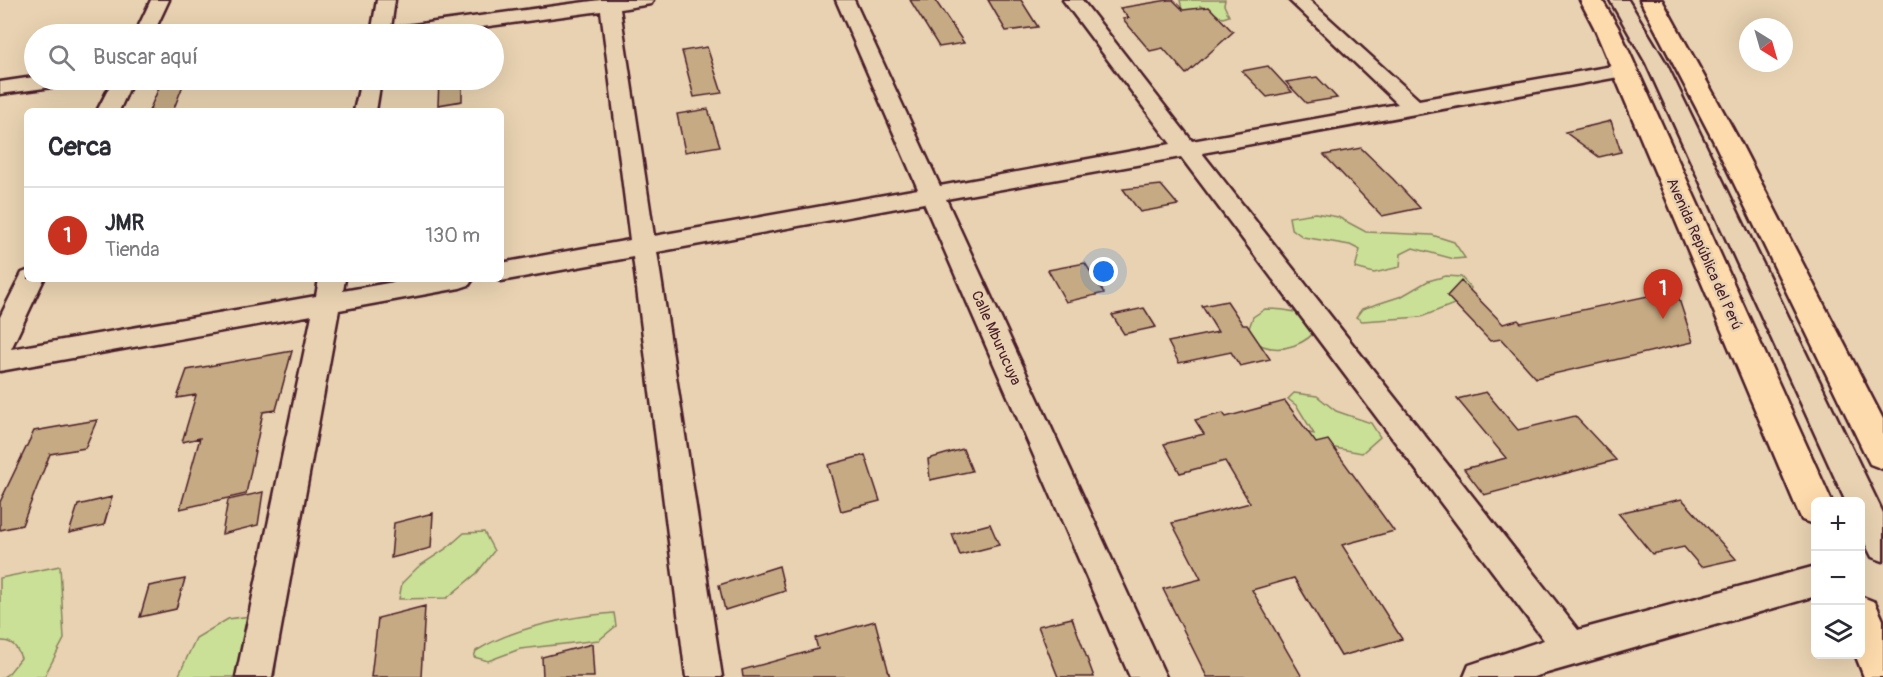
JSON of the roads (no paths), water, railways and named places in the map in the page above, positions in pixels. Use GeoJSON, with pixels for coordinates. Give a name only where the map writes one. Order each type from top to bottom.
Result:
{"type":"FeatureCollection","features":[{"type":"Feature","properties":{"kind":"highway","name":"Avenida República del Perú"},"geometry":{"type":"LineString","coordinates":[[1591,0],[1606,27],[1811,500]]}},
{"type":"Feature","properties":{"kind":"highway"},"geometry":{"type":"LineString","coordinates":[[1651,0],[1726,140],[1883,454]]}},
{"type":"Feature","properties":{"kind":"highway"},"geometry":{"type":"LineString","coordinates":[[1865,627],[1883,670]]}},
{"type":"Feature","properties":{"kind":"street"},"geometry":{"type":"LineString","coordinates":[[149,24],[160,0]]}},
{"type":"Feature","properties":{"kind":"street"},"geometry":{"type":"LineString","coordinates":[[382,24],[386,0]]}},
{"type":"Feature","properties":{"kind":"street"},"geometry":{"type":"LineString","coordinates":[[459,24],[609,2],[644,0]]}},
{"type":"Feature","properties":{"kind":"street","name":"Calle Mburucuya"},"geometry":{"type":"LineString","coordinates":[[844,0],[1148,677]]}},
{"type":"Feature","properties":{"kind":"street"},"geometry":{"type":"LineString","coordinates":[[1072,0],[1571,648]]}},
{"type":"Feature","properties":{"kind":"street"},"geometry":{"type":"LineString","coordinates":[[1298,0],[1415,108]]}},
{"type":"Feature","properties":{"kind":"street"},"geometry":{"type":"LineString","coordinates":[[1619,0],[1656,63],[1883,547]]}},
{"type":"Feature","properties":{"kind":"street"},"geometry":{"type":"LineString","coordinates":[[609,2],[704,677]]}},
{"type":"Feature","properties":{"kind":"street"},"geometry":{"type":"LineString","coordinates":[[504,271],[1624,70]]}},
{"type":"Feature","properties":{"kind":"street"},"geometry":{"type":"LineString","coordinates":[[0,88],[24,85]]}},
{"type":"Feature","properties":{"kind":"street"},"geometry":{"type":"LineString","coordinates":[[109,108],[118,90]]}},
{"type":"Feature","properties":{"kind":"street"},"geometry":{"type":"LineString","coordinates":[[365,108],[369,90]]}},
{"type":"Feature","properties":{"kind":"street"},"geometry":{"type":"LineString","coordinates":[[0,345],[30,282]]}},
{"type":"Feature","properties":{"kind":"street"},"geometry":{"type":"LineString","coordinates":[[0,361],[329,291],[427,282]]}},
{"type":"Feature","properties":{"kind":"street"},"geometry":{"type":"LineString","coordinates":[[254,677],[329,291]]}},
{"type":"Feature","properties":{"kind":"street"},"geometry":{"type":"LineString","coordinates":[[1482,677],[1571,648],[1811,582]]}},
{"type":"Feature","properties":{"kind":"place","name":"JMR"},"geometry":{"type":"Point","coordinates":[1663,319]}}]}
